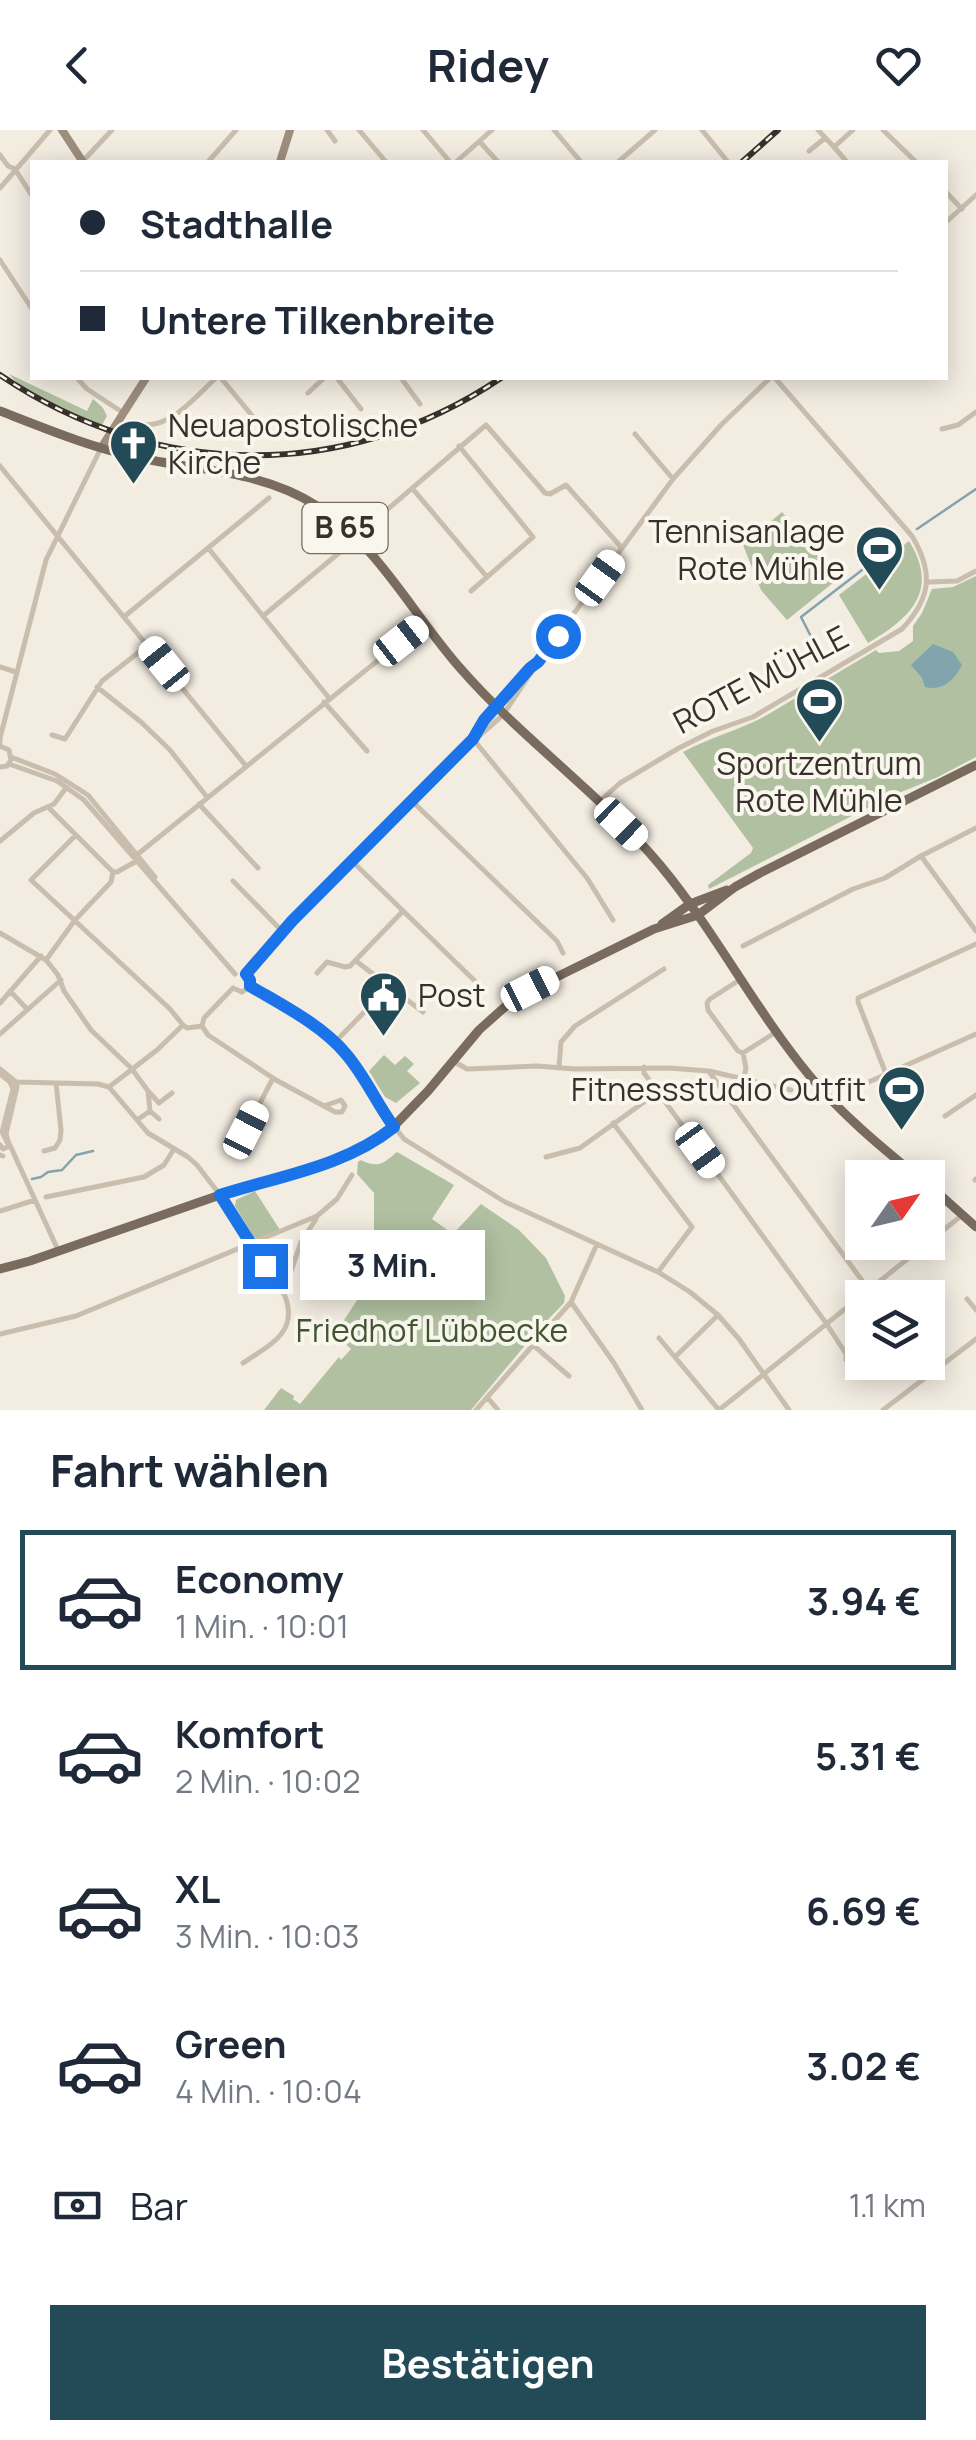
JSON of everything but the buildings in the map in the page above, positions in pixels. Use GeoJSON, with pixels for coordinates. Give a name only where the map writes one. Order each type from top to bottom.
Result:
{"type":"FeatureCollection","features":[{"type":"Feature","properties":{"kind":"main road","name":"B 65"},"geometry":{"type":"LineString","coordinates":[[0,410],[101,448],[266,481],[302,497],[357,538],[456,664],[503,715]]}},
{"type":"Feature","properties":{"kind":"main road"},"geometry":{"type":"LineString","coordinates":[[503,715],[644,846],[698,915],[776,1032],[830,1100],[897,1160]]}},
{"type":"Feature","properties":{"kind":"main road"},"geometry":{"type":"LineString","coordinates":[[0,1268],[220,1195],[328,1164],[355,1152],[394,1127],[479,1030],[516,998],[654,929],[690,904],[735,887],[976,765]]}},
{"type":"Feature","properties":{"kind":"main road"},"geometry":{"type":"LineString","coordinates":[[654,929],[698,915],[735,887]]}},
{"type":"Feature","properties":{"kind":"main road"},"geometry":{"type":"LineString","coordinates":[[945,1199],[976,1227]]}},
{"type":"Feature","properties":{"kind":"street"},"geometry":{"type":"LineString","coordinates":[[0,188],[50,130]]}},
{"type":"Feature","properties":{"kind":"street"},"geometry":{"type":"LineString","coordinates":[[62,130],[81,160]]}},
{"type":"Feature","properties":{"kind":"street"},"geometry":{"type":"LineString","coordinates":[[84,160],[112,130]]}},
{"type":"Feature","properties":{"kind":"street"},"geometry":{"type":"LineString","coordinates":[[210,160],[236,130]]}},
{"type":"Feature","properties":{"kind":"street"},"geometry":{"type":"LineString","coordinates":[[281,160],[290,130]]}},
{"type":"Feature","properties":{"kind":"street"},"geometry":{"type":"LineString","coordinates":[[327,130],[335,140]]}},
{"type":"Feature","properties":{"kind":"street"},"geometry":{"type":"LineString","coordinates":[[359,130],[384,160]]}},
{"type":"Feature","properties":{"kind":"street"},"geometry":{"type":"LineString","coordinates":[[422,130],[451,160]]}},
{"type":"Feature","properties":{"kind":"street"},"geometry":{"type":"LineString","coordinates":[[456,160],[492,130]]}},
{"type":"Feature","properties":{"kind":"street"},"geometry":{"type":"LineString","coordinates":[[554,130],[580,160]]}},
{"type":"Feature","properties":{"kind":"street"},"geometry":{"type":"LineString","coordinates":[[620,160],[655,130]]}},
{"type":"Feature","properties":{"kind":"street"},"geometry":{"type":"LineString","coordinates":[[702,130],[726,160]]}},
{"type":"Feature","properties":{"kind":"street"},"geometry":{"type":"LineString","coordinates":[[818,130],[845,160]]}},
{"type":"Feature","properties":{"kind":"street"},"geometry":{"type":"LineString","coordinates":[[834,147],[853,130]]}},
{"type":"Feature","properties":{"kind":"street"},"geometry":{"type":"LineString","coordinates":[[883,130],[914,160]]}},
{"type":"Feature","properties":{"kind":"street"},"geometry":{"type":"LineString","coordinates":[[809,151],[825,138]]}},
{"type":"Feature","properties":{"kind":"street"},"geometry":{"type":"LineString","coordinates":[[480,141],[496,160]]}},
{"type":"Feature","properties":{"kind":"street"},"geometry":{"type":"LineString","coordinates":[[0,155],[16,170],[30,193]]}},
{"type":"Feature","properties":{"kind":"street"},"geometry":{"type":"LineString","coordinates":[[948,194],[962,208]]}},
{"type":"Feature","properties":{"kind":"street"},"geometry":{"type":"LineString","coordinates":[[948,220],[976,195]]}},
{"type":"Feature","properties":{"kind":"street"},"geometry":{"type":"LineString","coordinates":[[0,260],[30,306]]}},
{"type":"Feature","properties":{"kind":"street"},"geometry":{"type":"LineString","coordinates":[[79,380],[120,416]]}},
{"type":"Feature","properties":{"kind":"street"},"geometry":{"type":"LineString","coordinates":[[10,760],[9,750],[0,746],[46,560],[101,448],[145,380]]}},
{"type":"Feature","properties":{"kind":"street"},"geometry":{"type":"LineString","coordinates":[[142,424],[152,426],[170,419],[217,380]]}},
{"type":"Feature","properties":{"kind":"street"},"geometry":{"type":"LineString","coordinates":[[221,380],[268,435]]}},
{"type":"Feature","properties":{"kind":"street"},"geometry":{"type":"LineString","coordinates":[[308,393],[322,380]]}},
{"type":"Feature","properties":{"kind":"street"},"geometry":{"type":"LineString","coordinates":[[338,380],[360,409]]}},
{"type":"Feature","properties":{"kind":"street"},"geometry":{"type":"LineString","coordinates":[[402,380],[420,404]]}},
{"type":"Feature","properties":{"kind":"street"},"geometry":{"type":"LineString","coordinates":[[10,760],[70,785],[94,800],[165,893],[235,974],[246,974],[473,739],[477,729],[503,715],[530,668],[673,479],[714,432],[770,380]]}},
{"type":"Feature","properties":{"kind":"street"},"geometry":{"type":"LineString","coordinates":[[774,380],[912,536],[926,564],[928,582],[956,582],[976,571]]}},
{"type":"Feature","properties":{"kind":"street"},"geometry":{"type":"LineString","coordinates":[[942,429],[958,426],[976,412]]}},
{"type":"Feature","properties":{"kind":"street"},"geometry":{"type":"LineString","coordinates":[[120,416],[117,440],[138,458]]}},
{"type":"Feature","properties":{"kind":"street"},"geometry":{"type":"LineString","coordinates":[[263,616],[486,425],[545,493],[566,485],[622,548]]}},
{"type":"Feature","properties":{"kind":"street"},"geometry":{"type":"LineString","coordinates":[[635,434],[673,479]]}},
{"type":"Feature","properties":{"kind":"street"},"geometry":{"type":"LineString","coordinates":[[459,446],[533,537],[471,591]]}},
{"type":"Feature","properties":{"kind":"street"},"geometry":{"type":"LineString","coordinates":[[1,470],[246,766]]}},
{"type":"Feature","properties":{"kind":"street"},"geometry":{"type":"LineString","coordinates":[[412,488],[486,577]]}},
{"type":"Feature","properties":{"kind":"street"},"geometry":{"type":"LineString","coordinates":[[125,616],[269,498]]}},
{"type":"Feature","properties":{"kind":"street"},"geometry":{"type":"LineString","coordinates":[[209,549],[368,751]]}},
{"type":"Feature","properties":{"kind":"street","name":"ROTE MÜHLE"},"geometry":{"type":"LineString","coordinates":[[598,803],[620,783],[679,748],[753,717],[902,629],[914,617],[928,582]]}},
{"type":"Feature","properties":{"kind":"street"},"geometry":{"type":"LineString","coordinates":[[114,872],[137,858],[425,622]]}},
{"type":"Feature","properties":{"kind":"street"},"geometry":{"type":"LineString","coordinates":[[52,735],[66,739],[97,687],[148,645]]}},
{"type":"Feature","properties":{"kind":"street"},"geometry":{"type":"LineString","coordinates":[[0,668],[16,672]]}},
{"type":"Feature","properties":{"kind":"street"},"geometry":{"type":"LineString","coordinates":[[97,687],[170,750],[208,798]]}},
{"type":"Feature","properties":{"kind":"street"},"geometry":{"type":"LineString","coordinates":[[473,739],[587,878],[613,920]]}},
{"type":"Feature","properties":{"kind":"street"},"geometry":{"type":"LineString","coordinates":[[0,767],[10,760]]}},
{"type":"Feature","properties":{"kind":"street"},"geometry":{"type":"LineString","coordinates":[[0,842],[34,813],[49,808],[70,785]]}},
{"type":"Feature","properties":{"kind":"street"},"geometry":{"type":"LineString","coordinates":[[413,802],[563,952]]}},
{"type":"Feature","properties":{"kind":"street"},"geometry":{"type":"LineString","coordinates":[[200,804],[258,868]]}},
{"type":"Feature","properties":{"kind":"street"},"geometry":{"type":"LineString","coordinates":[[49,808],[114,872]]}},
{"type":"Feature","properties":{"kind":"street"},"geometry":{"type":"LineString","coordinates":[[743,946],[853,889],[885,878],[976,828]]}},
{"type":"Feature","properties":{"kind":"street"},"geometry":{"type":"LineString","coordinates":[[76,836],[31,880],[183,1025],[202,1026]]}},
{"type":"Feature","properties":{"kind":"street"},"geometry":{"type":"LineString","coordinates":[[921,856],[976,931]]}},
{"type":"Feature","properties":{"kind":"street"},"geometry":{"type":"LineString","coordinates":[[352,862],[481,987]]}},
{"type":"Feature","properties":{"kind":"street"},"geometry":{"type":"LineString","coordinates":[[0,1003],[110,882],[114,872]]}},
{"type":"Feature","properties":{"kind":"street"},"geometry":{"type":"LineString","coordinates":[[234,880],[284,932]]}},
{"type":"Feature","properties":{"kind":"street"},"geometry":{"type":"LineString","coordinates":[[318,972],[327,962],[345,968],[356,961],[403,911]]}},
{"type":"Feature","properties":{"kind":"street"},"geometry":{"type":"LineString","coordinates":[[0,934],[43,958],[91,1030],[132,1069],[160,1103],[172,1093]]}},
{"type":"Feature","properties":{"kind":"street"},"geometry":{"type":"LineString","coordinates":[[886,1074],[858,998],[976,944]]}},
{"type":"Feature","properties":{"kind":"street"},"geometry":{"type":"LineString","coordinates":[[356,961],[422,1012]]}},
{"type":"Feature","properties":{"kind":"street"},"geometry":{"type":"LineString","coordinates":[[559,1067],[561,1042],[574,1026],[664,968]]}},
{"type":"Feature","properties":{"kind":"street"},"geometry":{"type":"LineString","coordinates":[[233,988],[235,974]]}},
{"type":"Feature","properties":{"kind":"street"},"geometry":{"type":"LineString","coordinates":[[233,988],[244,992],[250,986],[246,974]]}},
{"type":"Feature","properties":{"kind":"street"},"geometry":{"type":"LineString","coordinates":[[741,979],[710,998],[707,1004],[743,1053]]}},
{"type":"Feature","properties":{"kind":"street"},"geometry":{"type":"LineString","coordinates":[[0,1034],[61,980]]}},
{"type":"Feature","properties":{"kind":"street"},"geometry":{"type":"LineString","coordinates":[[250,986],[336,1042],[400,1136],[431,1158],[496,1197],[658,1272],[690,1292],[739,1339],[789,1410]]}},
{"type":"Feature","properties":{"kind":"street"},"geometry":{"type":"LineString","coordinates":[[233,988],[204,1018],[202,1026],[208,1035],[324,1106]]}},
{"type":"Feature","properties":{"kind":"street"},"geometry":{"type":"LineString","coordinates":[[10,992],[26,1008]]}},
{"type":"Feature","properties":{"kind":"street"},"geometry":{"type":"LineString","coordinates":[[336,1042],[379,996]]}},
{"type":"Feature","properties":{"kind":"street"},"geometry":{"type":"LineString","coordinates":[[109,1087],[183,1025]]}},
{"type":"Feature","properties":{"kind":"street"},"geometry":{"type":"LineString","coordinates":[[743,1053],[776,1032]]}},
{"type":"Feature","properties":{"kind":"street"},"geometry":{"type":"LineString","coordinates":[[830,1100],[976,1034]]}},
{"type":"Feature","properties":{"kind":"street"},"geometry":{"type":"LineString","coordinates":[[743,1053],[744,1078]]}},
{"type":"Feature","properties":{"kind":"street"},"geometry":{"type":"LineString","coordinates":[[452,1061],[466,1069],[644,1067],[708,1071],[791,1090]]}},
{"type":"Feature","properties":{"kind":"street"},"geometry":{"type":"LineString","coordinates":[[644,1067],[644,1073],[845,1352]]}},
{"type":"Feature","properties":{"kind":"street"},"geometry":{"type":"LineString","coordinates":[[708,1071],[862,1280]]}},
{"type":"Feature","properties":{"kind":"street"},"geometry":{"type":"LineString","coordinates":[[0,1072],[16,1082],[109,1087],[155,1139],[188,1156],[220,1195],[280,1287],[290,1310],[283,1334],[243,1362]]}},
{"type":"Feature","properties":{"kind":"street"},"geometry":{"type":"LineString","coordinates":[[0,1072],[13,1089],[2,1132],[8,1146],[3,1149],[0,1145]]}},
{"type":"Feature","properties":{"kind":"street"},"geometry":{"type":"LineString","coordinates":[[233,1137],[246,1130],[273,1078]]}},
{"type":"Feature","properties":{"kind":"street"},"geometry":{"type":"LineString","coordinates":[[16,1082],[6,1134],[58,1250]]}},
{"type":"Feature","properties":{"kind":"street"},"geometry":{"type":"LineString","coordinates":[[44,1150],[54,1148],[60,1140],[56,1083]]}},
{"type":"Feature","properties":{"kind":"street"},"geometry":{"type":"LineString","coordinates":[[148,1091],[150,1111],[159,1118]]}},
{"type":"Feature","properties":{"kind":"street"},"geometry":{"type":"LineString","coordinates":[[546,1157],[580,1148],[658,1092]]}},
{"type":"Feature","properties":{"kind":"street"},"geometry":{"type":"LineString","coordinates":[[945,1116],[976,1096]]}},
{"type":"Feature","properties":{"kind":"street"},"geometry":{"type":"LineString","coordinates":[[139,1123],[150,1111]]}},
{"type":"Feature","properties":{"kind":"street"},"geometry":{"type":"LineString","coordinates":[[614,1124],[692,1227],[658,1272]]}},
{"type":"Feature","properties":{"kind":"street"},"geometry":{"type":"LineString","coordinates":[[46,1197],[144,1177],[164,1166],[174,1148]]}},
{"type":"Feature","properties":{"kind":"street"},"geometry":{"type":"LineString","coordinates":[[0,1334],[76,1316],[317,1216],[337,1199],[352,1175]]}},
{"type":"Feature","properties":{"kind":"street"},"geometry":{"type":"LineString","coordinates":[[0,1211],[35,1200]]}},
{"type":"Feature","properties":{"kind":"street"},"geometry":{"type":"LineString","coordinates":[[881,1280],[963,1214]]}},
{"type":"Feature","properties":{"kind":"street"},"geometry":{"type":"LineString","coordinates":[[280,1287],[288,1280],[301,1242],[317,1216]]}},
{"type":"Feature","properties":{"kind":"street"},"geometry":{"type":"LineString","coordinates":[[476,1410],[571,1302],[597,1244]]}},
{"type":"Feature","properties":{"kind":"street"},"geometry":{"type":"LineString","coordinates":[[968,1299],[976,1310]]}},
{"type":"Feature","properties":{"kind":"street"},"geometry":{"type":"LineString","coordinates":[[571,1302],[642,1410]]}},
{"type":"Feature","properties":{"kind":"street"},"geometry":{"type":"LineString","coordinates":[[660,1338],[719,1410],[845,1308]]}},
{"type":"Feature","properties":{"kind":"street"},"geometry":{"type":"LineString","coordinates":[[676,1356],[718,1315]]}},
{"type":"Feature","properties":{"kind":"street"},"geometry":{"type":"LineString","coordinates":[[883,1410],[976,1339]]}},
{"type":"Feature","properties":{"kind":"street"},"geometry":{"type":"LineString","coordinates":[[533,1346],[569,1376]]}},
{"type":"Feature","properties":{"kind":"street"},"geometry":{"type":"LineString","coordinates":[[487,1397],[498,1410]]}},
{"type":"Feature","properties":{"kind":"green space"},"geometry":{"type":"Polygon","coordinates":[[[9,374],[87,411],[93,399],[107,416],[102,425],[64,410],[28,391],[9,374]]]}},
{"type":"Feature","properties":{"kind":"green space"},"geometry":{"type":"Polygon","coordinates":[[[782,512],[839,578],[787,620],[761,590],[743,545],[782,512]]]}},
{"type":"Feature","properties":{"kind":"green space","name":"Tennisanlage Rote Mühle"},"geometry":{"type":"Polygon","coordinates":[[[909,541],[922,575],[921,589],[908,613],[868,643],[839,595],[909,541]]]}},
{"type":"Feature","properties":{"kind":"green space"},"geometry":{"type":"Polygon","coordinates":[[[976,576],[976,757],[709,889],[708,885],[753,848],[683,752],[767,715],[876,650],[899,651],[913,641],[913,626],[932,589],[953,587],[976,576]]]}},
{"type":"Feature","properties":{"kind":"green space"},"geometry":{"type":"Polygon","coordinates":[[[384,1055],[395,1065],[405,1056],[414,1064],[407,1071],[420,1083],[396,1103],[385,1097],[369,1071],[384,1055]]]}},
{"type":"Feature","properties":{"kind":"green space","name":"Friedhof Lübbecke"},"geometry":{"type":"Polygon","coordinates":[[[397,1152],[454,1185],[432,1219],[453,1234],[481,1204],[519,1230],[546,1258],[565,1296],[564,1303],[471,1410],[264,1410],[281,1388],[300,1404],[339,1357],[341,1360],[351,1349],[335,1334],[374,1274],[374,1193],[357,1174],[358,1162],[380,1164],[397,1152]]]}},
{"type":"Feature","properties":{"kind":"green space"},"geometry":{"type":"Polygon","coordinates":[[[255,1191],[280,1230],[258,1239],[235,1206],[236,1200],[255,1191]]]}},
{"type":"Feature","properties":{"kind":"water"},"geometry":{"type":"Polygon","coordinates":[[[933,644],[953,652],[962,665],[947,684],[937,688],[925,687],[911,665],[933,644]]]}},
{"type":"Feature","properties":{"kind":"waterway"},"geometry":{"type":"LineString","coordinates":[[917,529],[976,489]]}},
{"type":"Feature","properties":{"kind":"waterway"},"geometry":{"type":"LineString","coordinates":[[821,656],[801,617],[901,540]]}},
{"type":"Feature","properties":{"kind":"waterway"},"geometry":{"type":"LineString","coordinates":[[32,1179],[62,1170],[76,1155],[93,1151]]}},
{"type":"Feature","properties":{"kind":"railway"},"geometry":{"type":"LineString","coordinates":[[744,160],[778,130]]}},
{"type":"Feature","properties":{"kind":"railway"},"geometry":{"type":"LineString","coordinates":[[0,375],[60,410],[122,435],[186,450],[250,455],[315,451],[379,437],[441,412],[497,380]]}},
{"type":"Feature","properties":{"kind":"place","name":"Neuapostolische Kirche"},"geometry":{"type":"Point","coordinates":[133,486]}},
{"type":"Feature","properties":{"kind":"place","name":"Tennisanlage Rote Mühle"},"geometry":{"type":"Point","coordinates":[880,592]}},
{"type":"Feature","properties":{"kind":"place","name":"Sportzentrum Rote Mühle"},"geometry":{"type":"Point","coordinates":[819,744]}},
{"type":"Feature","properties":{"kind":"place","name":"Post"},"geometry":{"type":"Point","coordinates":[383,1038]}},
{"type":"Feature","properties":{"kind":"place","name":"Fitnessstudio Outfit"},"geometry":{"type":"Point","coordinates":[901,1132]}},
{"type":"Feature","properties":{"kind":"route"},"geometry":{"type":"LineString","coordinates":[[265,1266],[220,1195],[328,1164],[373,1143],[394,1127],[336,1042],[250,986],[246,974],[292,921],[473,739],[484,720],[558,636]]}}]}
